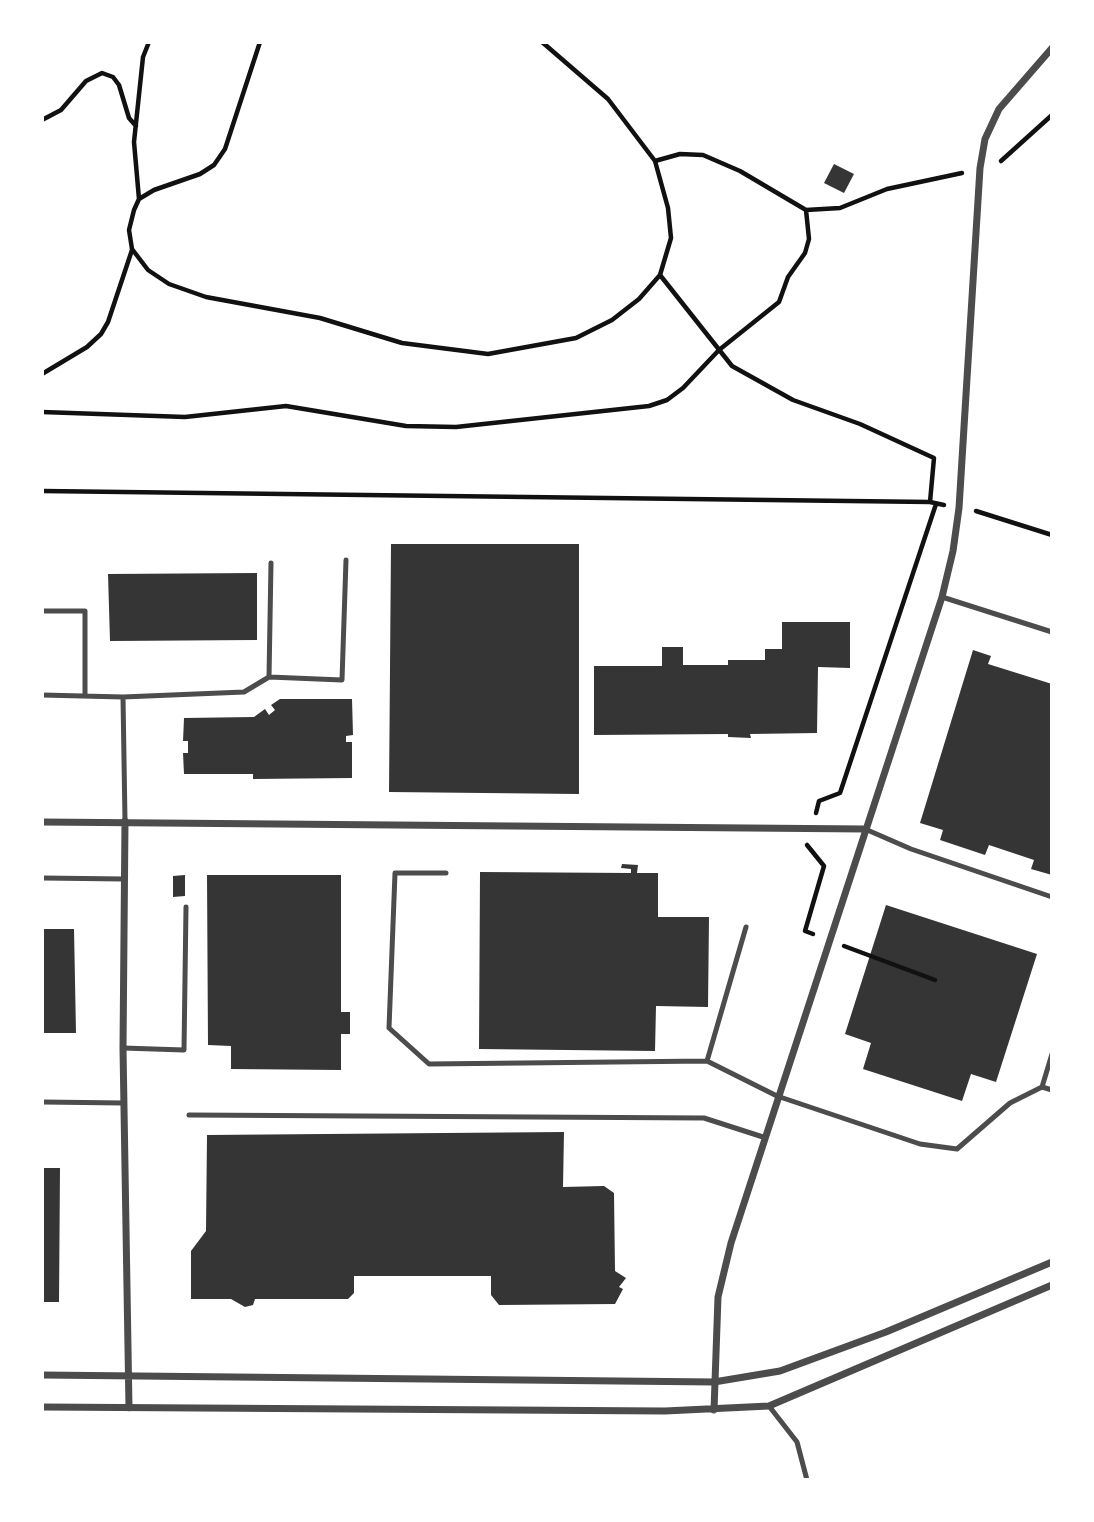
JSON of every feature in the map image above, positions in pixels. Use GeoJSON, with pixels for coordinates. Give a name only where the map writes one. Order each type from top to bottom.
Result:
{"type":"FeatureCollection","features":[{"type":"Feature","properties":{"kind":"street"},"geometry":{"type":"LineString","coordinates":[[715,1410],[718,1297],[763,1137],[942,597],[959,508],[980,168],[985,139],[999,109],[1052,48]]}},
{"type":"Feature","properties":{"kind":"street"},"geometry":{"type":"LineString","coordinates":[[125,821],[124,1103],[129,1408]]}},
{"type":"Feature","properties":{"kind":"street"},"geometry":{"type":"LineString","coordinates":[[42,822],[865,829]]}},
{"type":"Feature","properties":{"kind":"street"},"geometry":{"type":"LineString","coordinates":[[42,1375],[714,1381],[780,1371],[886,1332],[1052,1262]]}},
{"type":"Feature","properties":{"kind":"street"},"geometry":{"type":"LineString","coordinates":[[42,1407],[715,1410],[769,1406],[1052,1285]]}},
{"type":"Feature","properties":{"kind":"lane"},"geometry":{"type":"LineString","coordinates":[[42,695],[123,697],[243,692],[269,677],[342,680],[346,560]]}},
{"type":"Feature","properties":{"kind":"lane"},"geometry":{"type":"LineString","coordinates":[[269,677],[271,563]]}},
{"type":"Feature","properties":{"kind":"lane"},"geometry":{"type":"LineString","coordinates":[[942,597],[1052,632]]}},
{"type":"Feature","properties":{"kind":"lane"},"geometry":{"type":"LineString","coordinates":[[42,611],[85,611],[85,696]]}},
{"type":"Feature","properties":{"kind":"lane"},"geometry":{"type":"LineString","coordinates":[[123,697],[125,821]]}},
{"type":"Feature","properties":{"kind":"lane"},"geometry":{"type":"LineString","coordinates":[[865,829],[911,849],[1052,897]]}},
{"type":"Feature","properties":{"kind":"lane"},"geometry":{"type":"LineString","coordinates":[[446,873],[395,873],[389,1028],[429,1064],[707,1061],[777,1096],[920,1144],[957,1149],[1010,1102],[1042,1087],[1052,1090]]}},
{"type":"Feature","properties":{"kind":"lane"},"geometry":{"type":"LineString","coordinates":[[42,878],[124,879]]}},
{"type":"Feature","properties":{"kind":"lane"},"geometry":{"type":"LineString","coordinates":[[124,1048],[184,1050],[186,907]]}},
{"type":"Feature","properties":{"kind":"lane"},"geometry":{"type":"LineString","coordinates":[[707,1061],[746,927]]}},
{"type":"Feature","properties":{"kind":"lane"},"geometry":{"type":"LineString","coordinates":[[1042,1087],[1052,1054]]}},
{"type":"Feature","properties":{"kind":"lane"},"geometry":{"type":"LineString","coordinates":[[42,1102],[124,1103]]}},
{"type":"Feature","properties":{"kind":"lane"},"geometry":{"type":"LineString","coordinates":[[189,1115],[704,1118],[763,1137]]}},
{"type":"Feature","properties":{"kind":"lane"},"geometry":{"type":"LineString","coordinates":[[769,1406],[797,1442],[805,1478]]}},
{"type":"Feature","properties":{"kind":"path"},"geometry":{"type":"LineString","coordinates":[[42,374],[87,347],[101,334],[108,322],[132,249],[130,230],[139,199],[134,142],[143,57],[149,42]]}},
{"type":"Feature","properties":{"kind":"path"},"geometry":{"type":"LineString","coordinates":[[139,199],[214,165],[225,149],[260,42]]}},
{"type":"Feature","properties":{"kind":"path"},"geometry":{"type":"LineString","coordinates":[[132,249],[148,270],[169,284],[206,296],[320,318],[402,343],[488,354],[576,338],[621,313],[639,299],[660,275],[668,259],[671,238],[668,208],[655,161],[608,99],[542,42]]}},
{"type":"Feature","properties":{"kind":"path"},"geometry":{"type":"LineString","coordinates":[[42,120],[61,110],[86,80],[102,73],[113,76],[119,85],[129,118],[137,126]]}},
{"type":"Feature","properties":{"kind":"path"},"geometry":{"type":"LineString","coordinates":[[999,175],[1000,162],[1052,115]]}},
{"type":"Feature","properties":{"kind":"path"},"geometry":{"type":"LineString","coordinates":[[655,161],[680,154],[704,155],[740,171],[806,210],[840,208],[887,189],[969,171]]}},
{"type":"Feature","properties":{"kind":"path"},"geometry":{"type":"LineString","coordinates":[[42,412],[185,417],[286,406],[407,426],[456,427],[624,409],[667,400],[683,388],[719,350],[779,302],[788,277],[805,253],[809,239],[806,210]]}},
{"type":"Feature","properties":{"kind":"path"},"geometry":{"type":"LineString","coordinates":[[660,275],[732,366],[793,400],[860,424],[933,458],[930,502]]}},
{"type":"Feature","properties":{"kind":"path"},"geometry":{"type":"LineString","coordinates":[[42,491],[930,502],[980,512],[1052,535]]}},
{"type":"Feature","properties":{"kind":"path"},"geometry":{"type":"LineString","coordinates":[[980,512],[981,498]]}},
{"type":"Feature","properties":{"kind":"building"},"geometry":{"type":"Polygon","coordinates":[[[834,164],[854,174],[844,193],[824,183],[834,164]]]}},
{"type":"Feature","properties":{"kind":"building"},"geometry":{"type":"Polygon","coordinates":[[[391,544],[579,544],[579,794],[389,792],[391,544]]]}},
{"type":"Feature","properties":{"kind":"building"},"geometry":{"type":"Polygon","coordinates":[[[257,573],[257,640],[110,641],[108,574],[257,573]]]}},
{"type":"Feature","properties":{"kind":"building"},"geometry":{"type":"Polygon","coordinates":[[[782,622],[850,622],[850,668],[818,667],[817,733],[750,734],[751,738],[728,737],[728,734],[594,735],[594,666],[662,666],[662,647],[683,647],[683,665],[728,665],[728,660],[765,660],[765,649],[782,649],[782,622]]]}},
{"type":"Feature","properties":{"kind":"building"},"geometry":{"type":"Polygon","coordinates":[[[973,650],[991,656],[988,664],[1052,684],[1052,875],[1031,869],[1034,860],[989,845],[985,855],[940,840],[943,830],[920,823],[973,650]]]}},
{"type":"Feature","properties":{"kind":"building"},"geometry":{"type":"Polygon","coordinates":[[[280,699],[352,699],[353,735],[346,736],[346,742],[352,742],[352,778],[253,779],[253,774],[184,774],[183,753],[188,753],[188,741],[183,741],[184,718],[254,717],[265,709],[269,715],[275,710],[271,705],[280,699]]]}},
{"type":"Feature","properties":{"kind":"building"},"geometry":{"type":"Polygon","coordinates":[[[622,864],[638,865],[637,873],[658,873],[658,917],[709,917],[708,1007],[656,1006],[655,1051],[479,1049],[480,872],[631,873],[631,869],[621,868],[622,864]]]}},
{"type":"Feature","properties":{"kind":"building"},"geometry":{"type":"Polygon","coordinates":[[[185,875],[185,896],[173,897],[173,876],[185,875]]]}},
{"type":"Feature","properties":{"kind":"building"},"geometry":{"type":"Polygon","coordinates":[[[207,875],[341,875],[341,1012],[350,1012],[350,1034],[341,1034],[341,1070],[231,1069],[231,1046],[208,1045],[207,875]]]}},
{"type":"Feature","properties":{"kind":"building"},"geometry":{"type":"Polygon","coordinates":[[[886,905],[1037,954],[996,1082],[971,1074],[962,1101],[863,1069],[871,1043],[845,1034],[886,905]]]}},
{"type":"Feature","properties":{"kind":"building"},"geometry":{"type":"Polygon","coordinates":[[[42,929],[74,929],[76,1033],[42,1033],[42,929]]]}},
{"type":"Feature","properties":{"kind":"building"},"geometry":{"type":"Polygon","coordinates":[[[564,1132],[563,1187],[604,1186],[614,1193],[615,1271],[626,1278],[619,1287],[623,1289],[615,1304],[499,1305],[491,1295],[491,1276],[354,1276],[354,1293],[348,1299],[255,1299],[253,1305],[245,1307],[231,1299],[191,1299],[191,1251],[206,1231],[207,1135],[564,1132]]]}},
{"type":"Feature","properties":{"kind":"building"},"geometry":{"type":"Polygon","coordinates":[[[42,1168],[60,1168],[59,1302],[42,1302],[42,1168]]]}}]}
